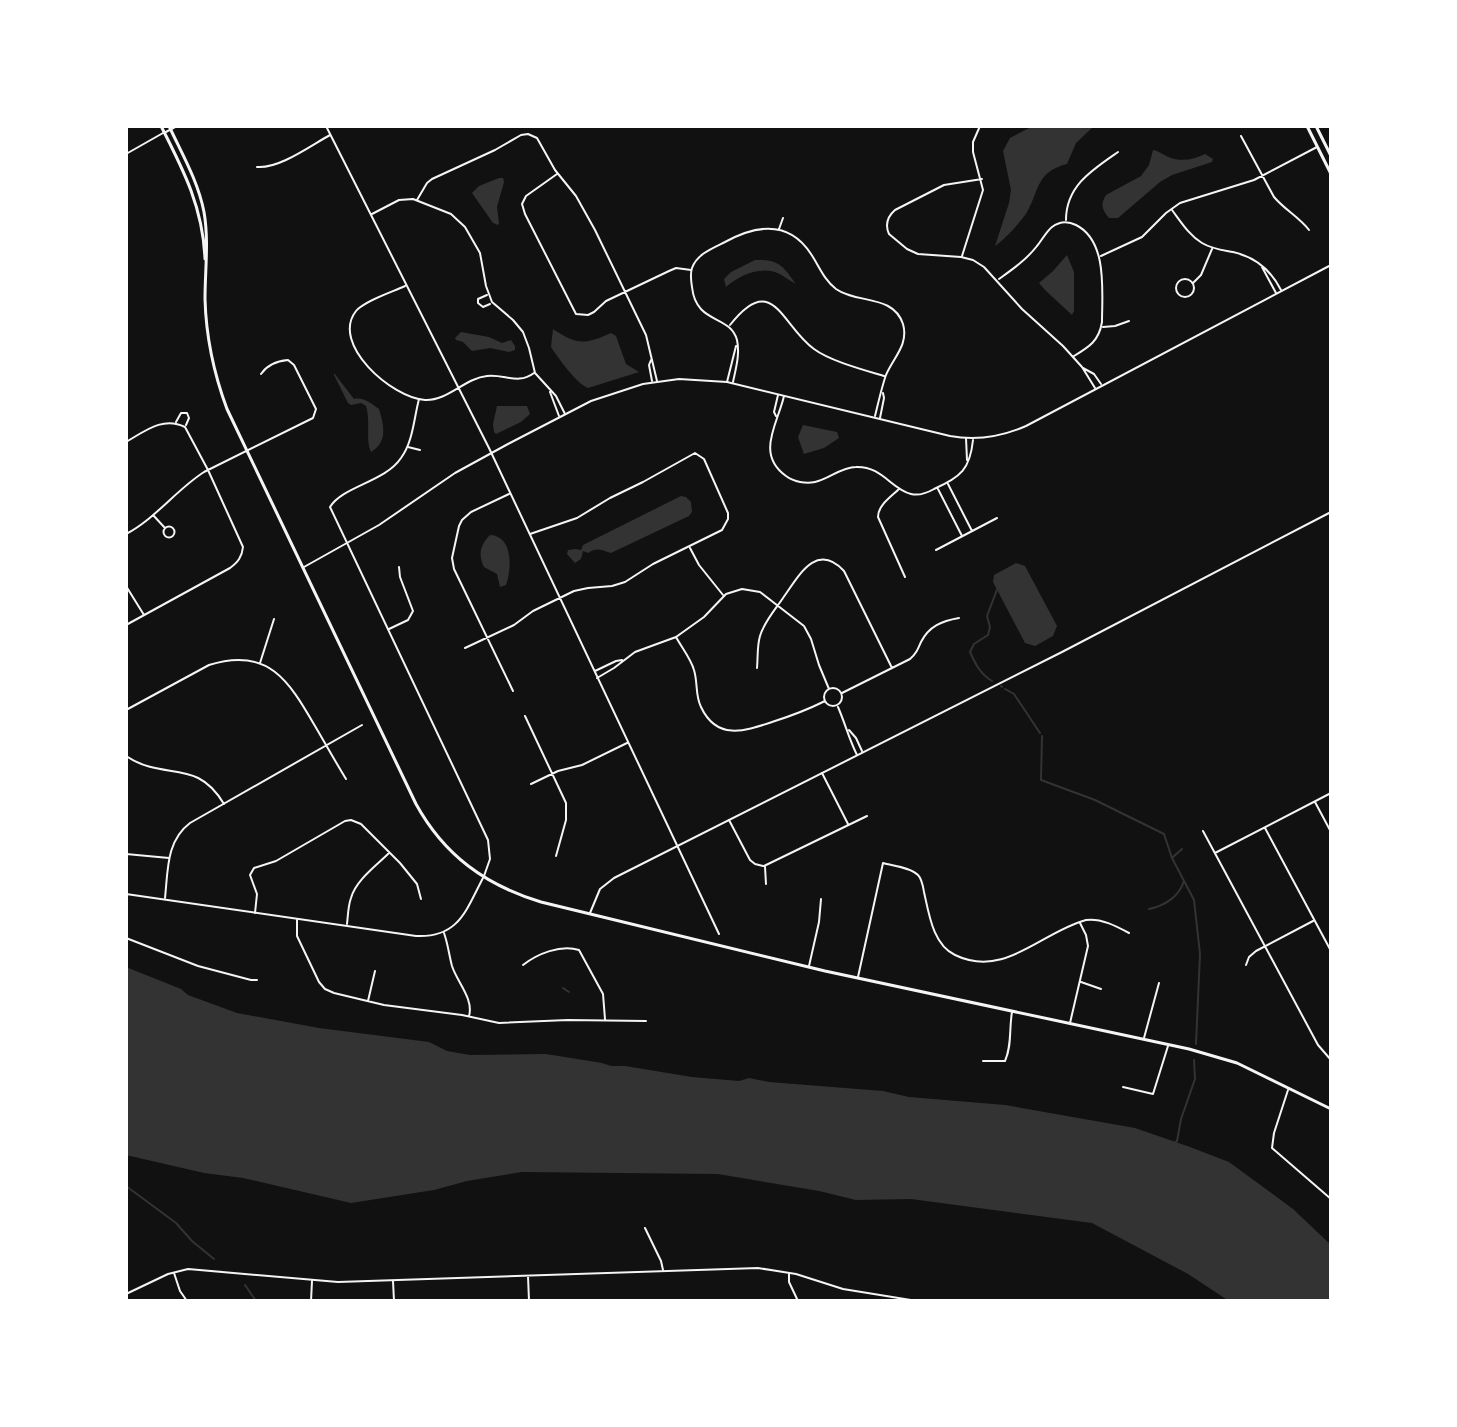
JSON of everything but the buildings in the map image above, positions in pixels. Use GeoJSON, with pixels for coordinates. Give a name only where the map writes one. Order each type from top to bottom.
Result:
{"type":"FeatureCollection","features":[{"type":"Feature","properties":{"kind":"main road"},"geometry":{"type":"LineString","coordinates":[[161,126],[185,173],[197,207],[206,267]]}},
{"type":"Feature","properties":{"kind":"main road"},"geometry":{"type":"LineString","coordinates":[[1307,126],[1331,174]]}},
{"type":"Feature","properties":{"kind":"main road"},"geometry":{"type":"LineString","coordinates":[[1316,126],[1331,156]]}},
{"type":"Feature","properties":{"kind":"main road"},"geometry":{"type":"LineString","coordinates":[[170,128],[193,174],[201,198],[207,231],[207,324],[227,409],[422,814],[457,859],[483,877],[532,899],[809,967],[1168,1044],[1229,1061],[1331,1109]]}},
{"type":"Feature","properties":{"kind":"street"},"geometry":{"type":"LineString","coordinates":[[126,154],[177,126]]}},
{"type":"Feature","properties":{"kind":"street"},"geometry":{"type":"LineString","coordinates":[[326,126],[491,453],[719,934]]}},
{"type":"Feature","properties":{"kind":"street"},"geometry":{"type":"LineString","coordinates":[[961,257],[983,194],[984,187],[973,152],[973,142],[980,126]]}},
{"type":"Feature","properties":{"kind":"street"},"geometry":{"type":"LineString","coordinates":[[257,167],[276,165],[331,135]]}},
{"type":"Feature","properties":{"kind":"street"},"geometry":{"type":"LineString","coordinates":[[417,200],[432,179],[521,135],[533,135],[587,214],[646,335],[657,382]]}},
{"type":"Feature","properties":{"kind":"street"},"geometry":{"type":"LineString","coordinates":[[1241,136],[1277,201],[1309,230]]}},
{"type":"Feature","properties":{"kind":"street"},"geometry":{"type":"LineString","coordinates":[[1100,257],[1142,237],[1171,209],[1186,200],[1262,176],[1317,147]]}},
{"type":"Feature","properties":{"kind":"street"},"geometry":{"type":"LineString","coordinates":[[1066,222],[1068,200],[1079,183],[1094,168],[1118,152]]}},
{"type":"Feature","properties":{"kind":"street"},"geometry":{"type":"LineString","coordinates":[[557,174],[526,196],[522,204],[574,311],[588,315],[606,301],[676,268],[692,270]]}},
{"type":"Feature","properties":{"kind":"street"},"geometry":{"type":"LineString","coordinates":[[982,179],[940,186],[895,210],[887,222],[889,234],[911,251],[926,256],[961,257],[979,263],[1073,357],[1095,389]]}},
{"type":"Feature","properties":{"kind":"street"},"geometry":{"type":"LineString","coordinates":[[371,214],[399,200],[417,200],[451,214],[465,227],[480,253],[488,295],[523,332],[535,373],[556,396],[565,414]]}},
{"type":"Feature","properties":{"kind":"street"},"geometry":{"type":"LineString","coordinates":[[1171,209],[1190,234],[1204,244],[1248,256],[1272,274],[1281,292]]}},
{"type":"Feature","properties":{"kind":"street"},"geometry":{"type":"LineString","coordinates":[[779,230],[783,218]]}},
{"type":"Feature","properties":{"kind":"street"},"geometry":{"type":"LineString","coordinates":[[997,280],[1028,257],[1052,227],[1066,222],[1081,228],[1100,257],[1102,327],[1092,345],[1073,357]]}},
{"type":"Feature","properties":{"kind":"street"},"geometry":{"type":"LineString","coordinates":[[733,383],[739,352],[736,336],[729,326],[708,319],[701,310],[692,293],[692,270],[701,256],[740,234],[764,228],[779,230],[804,245],[837,289],[853,297],[882,303],[895,311],[904,327],[904,341],[885,377],[874,417]]}},
{"type":"Feature","properties":{"kind":"street"},"geometry":{"type":"LineString","coordinates":[[1193,283],[1201,275],[1213,248]]}},
{"type":"Feature","properties":{"kind":"street"},"geometry":{"type":"LineString","coordinates":[[1260,265],[1276,294]]}},
{"type":"Feature","properties":{"kind":"street"},"geometry":{"type":"LineString","coordinates":[[303,567],[379,525],[455,473],[608,394],[657,382],[690,379],[727,382],[966,438],[995,436],[1017,430],[1331,265]]}},
{"type":"Feature","properties":{"kind":"street"},"geometry":{"type":"LineString","coordinates":[[1188,279],[1193,283],[1194,291],[1190,295],[1185,297],[1178,293],[1178,284],[1182,280],[1188,279]]}},
{"type":"Feature","properties":{"kind":"street"},"geometry":{"type":"LineString","coordinates":[[407,286],[364,303],[352,318],[349,332],[352,341],[371,372],[419,399],[435,399],[484,376],[519,380],[535,373]]}},
{"type":"Feature","properties":{"kind":"street"},"geometry":{"type":"LineString","coordinates":[[488,295],[478,299],[478,303],[483,307],[492,302]]}},
{"type":"Feature","properties":{"kind":"street"},"geometry":{"type":"LineString","coordinates":[[729,326],[749,305],[770,303],[817,351],[885,377]]}},
{"type":"Feature","properties":{"kind":"street"},"geometry":{"type":"LineString","coordinates":[[1102,327],[1129,321]]}},
{"type":"Feature","properties":{"kind":"street"},"geometry":{"type":"LineString","coordinates":[[727,382],[737,345]]}},
{"type":"Feature","properties":{"kind":"street"},"geometry":{"type":"LineString","coordinates":[[651,359],[652,383]]}},
{"type":"Feature","properties":{"kind":"street"},"geometry":{"type":"LineString","coordinates":[[126,534],[139,527],[190,481],[313,418],[316,409],[294,365],[288,360],[281,360],[266,367],[261,374]]}},
{"type":"Feature","properties":{"kind":"street"},"geometry":{"type":"LineString","coordinates":[[1082,367],[1094,374],[1102,386]]}},
{"type":"Feature","properties":{"kind":"street"},"geometry":{"type":"LineString","coordinates":[[888,371],[895,374]]}},
{"type":"Feature","properties":{"kind":"street"},"geometry":{"type":"LineString","coordinates":[[550,390],[560,417]]}},
{"type":"Feature","properties":{"kind":"street"},"geometry":{"type":"LineString","coordinates":[[879,419],[884,398],[882,392]]}},
{"type":"Feature","properties":{"kind":"street"},"geometry":{"type":"LineString","coordinates":[[776,417],[774,412],[778,393]]}},
{"type":"Feature","properties":{"kind":"street"},"geometry":{"type":"LineString","coordinates":[[784,395],[770,449],[775,463],[787,477],[805,483],[858,467],[876,471],[900,488],[918,495],[961,475],[971,457],[973,439]]}},
{"type":"Feature","properties":{"kind":"street"},"geometry":{"type":"LineString","coordinates":[[126,894],[416,936],[444,932],[462,919],[490,859],[488,840],[330,507],[331,503],[397,464],[407,447],[419,399]]}},
{"type":"Feature","properties":{"kind":"street"},"geometry":{"type":"LineString","coordinates":[[175,423],[181,413],[187,413],[189,418],[185,427]]}},
{"type":"Feature","properties":{"kind":"street"},"geometry":{"type":"LineString","coordinates":[[126,442],[168,422],[185,427],[243,547],[237,563],[230,568],[126,625]]}},
{"type":"Feature","properties":{"kind":"street"},"geometry":{"type":"LineString","coordinates":[[966,438],[968,461]]}},
{"type":"Feature","properties":{"kind":"street"},"geometry":{"type":"LineString","coordinates":[[407,447],[420,450]]}},
{"type":"Feature","properties":{"kind":"street"},"geometry":{"type":"LineString","coordinates":[[465,648],[520,622],[533,611],[560,598],[588,588],[625,582],[653,564],[722,530],[728,519],[727,507],[707,464],[701,455],[695,453],[570,522],[529,534]]}},
{"type":"Feature","properties":{"kind":"street"},"geometry":{"type":"LineString","coordinates":[[948,483],[972,531]]}},
{"type":"Feature","properties":{"kind":"street"},"geometry":{"type":"LineString","coordinates":[[900,488],[881,506],[878,517],[905,577]]}},
{"type":"Feature","properties":{"kind":"street"},"geometry":{"type":"LineString","coordinates":[[937,488],[962,536]]}},
{"type":"Feature","properties":{"kind":"street"},"geometry":{"type":"LineString","coordinates":[[510,493],[466,515],[459,526],[452,558],[454,569],[513,691]]}},
{"type":"Feature","properties":{"kind":"street"},"geometry":{"type":"LineString","coordinates":[[590,913],[596,895],[606,883],[1331,512]]}},
{"type":"Feature","properties":{"kind":"street"},"geometry":{"type":"LineString","coordinates":[[152,514],[165,528]]}},
{"type":"Feature","properties":{"kind":"street"},"geometry":{"type":"LineString","coordinates":[[936,550],[997,518]]}},
{"type":"Feature","properties":{"kind":"street"},"geometry":{"type":"LineString","coordinates":[[689,546],[699,565],[723,596]]}},
{"type":"Feature","properties":{"kind":"street"},"geometry":{"type":"LineString","coordinates":[[757,668],[762,631],[805,567],[817,560],[837,564],[844,571],[892,668]]}},
{"type":"Feature","properties":{"kind":"street"},"geometry":{"type":"LineString","coordinates":[[388,629],[408,620],[413,611],[399,567]]}},
{"type":"Feature","properties":{"kind":"street"},"geometry":{"type":"LineString","coordinates":[[126,586],[144,615]]}},
{"type":"Feature","properties":{"kind":"street"},"geometry":{"type":"LineString","coordinates":[[597,678],[635,652],[676,637],[704,617],[723,596],[735,590],[749,589],[760,592],[799,621],[808,633],[829,689]]}},
{"type":"Feature","properties":{"kind":"street"},"geometry":{"type":"LineString","coordinates":[[842,693],[914,656],[930,630],[941,622],[959,618]]}},
{"type":"Feature","properties":{"kind":"street"},"geometry":{"type":"LineString","coordinates":[[260,664],[274,619]]}},
{"type":"Feature","properties":{"kind":"street"},"geometry":{"type":"LineString","coordinates":[[676,637],[693,668],[702,710],[708,719],[725,729],[755,729],[797,715],[825,701]]}},
{"type":"Feature","properties":{"kind":"street"},"geometry":{"type":"LineString","coordinates":[[126,710],[219,661],[240,660],[260,664],[278,674],[292,688],[346,779]]}},
{"type":"Feature","properties":{"kind":"street"},"geometry":{"type":"LineString","coordinates":[[594,672],[623,660]]}},
{"type":"Feature","properties":{"kind":"street"},"geometry":{"type":"LineString","coordinates":[[825,701],[825,693],[829,689],[835,688],[842,693]]}},
{"type":"Feature","properties":{"kind":"street"},"geometry":{"type":"LineString","coordinates":[[837,706],[842,693]]}},
{"type":"Feature","properties":{"kind":"street"},"geometry":{"type":"LineString","coordinates":[[825,701],[837,706]]}},
{"type":"Feature","properties":{"kind":"street"},"geometry":{"type":"LineString","coordinates":[[837,706],[863,752]]}},
{"type":"Feature","properties":{"kind":"street"},"geometry":{"type":"LineString","coordinates":[[525,716],[566,803],[567,814],[556,856]]}},
{"type":"Feature","properties":{"kind":"street"},"geometry":{"type":"LineString","coordinates":[[165,900],[172,844],[181,830],[362,725]]}},
{"type":"Feature","properties":{"kind":"street"},"geometry":{"type":"LineString","coordinates":[[848,729],[849,740],[857,755]]}},
{"type":"Feature","properties":{"kind":"street"},"geometry":{"type":"LineString","coordinates":[[531,784],[628,743]]}},
{"type":"Feature","properties":{"kind":"street"},"geometry":{"type":"LineString","coordinates":[[127,758],[147,767],[196,775],[209,784],[224,804]]}},
{"type":"Feature","properties":{"kind":"street"},"geometry":{"type":"LineString","coordinates":[[822,773],[849,825]]}},
{"type":"Feature","properties":{"kind":"street"},"geometry":{"type":"LineString","coordinates":[[1215,853],[1331,793]]}},
{"type":"Feature","properties":{"kind":"street"},"geometry":{"type":"LineString","coordinates":[[1314,801],[1331,832]]}},
{"type":"Feature","properties":{"kind":"street"},"geometry":{"type":"LineString","coordinates":[[729,820],[750,860],[764,866],[867,816]]}},
{"type":"Feature","properties":{"kind":"street"},"geometry":{"type":"LineString","coordinates":[[255,913],[257,894],[250,875],[254,868],[276,861],[351,820],[361,824],[390,853],[413,879],[421,899]]}},
{"type":"Feature","properties":{"kind":"street"},"geometry":{"type":"LineString","coordinates":[[1265,828],[1331,951]]}},
{"type":"Feature","properties":{"kind":"street"},"geometry":{"type":"LineString","coordinates":[[1203,831],[1318,1045],[1331,1060]]}},
{"type":"Feature","properties":{"kind":"street"},"geometry":{"type":"LineString","coordinates":[[347,926],[354,891],[390,853]]}},
{"type":"Feature","properties":{"kind":"street"},"geometry":{"type":"LineString","coordinates":[[126,854],[170,858]]}},
{"type":"Feature","properties":{"kind":"street"},"geometry":{"type":"LineString","coordinates":[[858,978],[883,863],[919,875],[931,922],[940,943],[951,953],[967,960],[985,962],[1006,959],[1080,922],[1093,919],[1129,933]]}},
{"type":"Feature","properties":{"kind":"street"},"geometry":{"type":"LineString","coordinates":[[764,866],[766,884]]}},
{"type":"Feature","properties":{"kind":"street"},"geometry":{"type":"LineString","coordinates":[[809,967],[821,899]]}},
{"type":"Feature","properties":{"kind":"street"},"geometry":{"type":"LineString","coordinates":[[297,919],[298,939],[321,985],[331,992],[384,1005],[499,1023],[646,1021]]}},
{"type":"Feature","properties":{"kind":"street"},"geometry":{"type":"LineString","coordinates":[[1246,965],[1249,957],[1265,946],[1314,920]]}},
{"type":"Feature","properties":{"kind":"street"},"geometry":{"type":"LineString","coordinates":[[1070,1023],[1088,946],[1080,922]]}},
{"type":"Feature","properties":{"kind":"street"},"geometry":{"type":"LineString","coordinates":[[444,932],[453,969],[470,1005],[469,1016]]}},
{"type":"Feature","properties":{"kind":"street"},"geometry":{"type":"LineString","coordinates":[[126,938],[198,966],[257,980]]}},
{"type":"Feature","properties":{"kind":"street"},"geometry":{"type":"LineString","coordinates":[[523,965],[533,957],[551,951],[579,950],[603,994],[604,1020]]}},
{"type":"Feature","properties":{"kind":"street"},"geometry":{"type":"LineString","coordinates":[[368,1001],[375,971]]}},
{"type":"Feature","properties":{"kind":"street"},"geometry":{"type":"LineString","coordinates":[[1079,982],[1101,989]]}},
{"type":"Feature","properties":{"kind":"street"},"geometry":{"type":"LineString","coordinates":[[1144,1039],[1159,983]]}},
{"type":"Feature","properties":{"kind":"street"},"geometry":{"type":"LineString","coordinates":[[983,1061],[1005,1061],[1010,1047],[1012,1011]]}},
{"type":"Feature","properties":{"kind":"street"},"geometry":{"type":"LineString","coordinates":[[1123,1087],[1153,1094],[1168,1044]]}},
{"type":"Feature","properties":{"kind":"street"},"geometry":{"type":"LineString","coordinates":[[1289,1088],[1272,1148],[1331,1199]]}},
{"type":"Feature","properties":{"kind":"street"},"geometry":{"type":"LineString","coordinates":[[1325,1194],[1331,1188]]}},
{"type":"Feature","properties":{"kind":"street"},"geometry":{"type":"LineString","coordinates":[[645,1228],[663,1271]]}},
{"type":"Feature","properties":{"kind":"street"},"geometry":{"type":"LineString","coordinates":[[126,1294],[173,1272],[196,1269],[338,1282],[758,1268],[789,1273],[843,1289],[917,1301]]}},
{"type":"Feature","properties":{"kind":"street"},"geometry":{"type":"LineString","coordinates":[[173,1272],[187,1301]]}},
{"type":"Feature","properties":{"kind":"street"},"geometry":{"type":"LineString","coordinates":[[789,1273],[789,1282],[798,1301]]}},
{"type":"Feature","properties":{"kind":"street"},"geometry":{"type":"LineString","coordinates":[[528,1275],[529,1301]]}},
{"type":"Feature","properties":{"kind":"street"},"geometry":{"type":"LineString","coordinates":[[311,1301],[312,1280]]}},
{"type":"Feature","properties":{"kind":"street"},"geometry":{"type":"LineString","coordinates":[[393,1280],[394,1301]]}},
{"type":"Feature","properties":{"kind":"shaded area"},"geometry":{"type":"Polygon","coordinates":[[[1033,126],[1094,126],[1076,143],[1067,164],[1044,177],[1024,216],[995,246],[1011,190],[1003,151],[1010,138],[1033,126]]]}},
{"type":"Feature","properties":{"kind":"shaded area"},"geometry":{"type":"Polygon","coordinates":[[[1153,150],[1175,159],[1205,154],[1213,159],[1212,162],[1172,175],[1118,218],[1109,218],[1103,207],[1106,195],[1141,176],[1149,165],[1153,150]]]}},
{"type":"Feature","properties":{"kind":"shaded area"},"geometry":{"type":"Polygon","coordinates":[[[503,178],[504,182],[497,207],[498,225],[493,223],[472,193],[479,186],[503,178]]]}},
{"type":"Feature","properties":{"kind":"shaded area"},"geometry":{"type":"Polygon","coordinates":[[[1067,255],[1074,272],[1072,315],[1039,283],[1067,255]]]}},
{"type":"Feature","properties":{"kind":"shaded area"},"geometry":{"type":"Polygon","coordinates":[[[755,260],[780,265],[796,284],[773,271],[758,271],[744,275],[726,287],[724,279],[731,272],[755,260]]]}},
{"type":"Feature","properties":{"kind":"shaded area"},"geometry":{"type":"Polygon","coordinates":[[[553,329],[581,342],[611,333],[616,336],[626,364],[639,372],[588,388],[573,376],[551,347],[553,329]]]}},
{"type":"Feature","properties":{"kind":"shaded area"},"geometry":{"type":"Polygon","coordinates":[[[461,332],[489,337],[502,343],[511,340],[515,350],[509,352],[490,348],[472,351],[456,340],[461,332]]]}},
{"type":"Feature","properties":{"kind":"shaded area"},"geometry":{"type":"Polygon","coordinates":[[[334,373],[354,399],[364,400],[379,409],[382,438],[371,452],[366,406],[348,403],[334,373]]]}},
{"type":"Feature","properties":{"kind":"shaded area"},"geometry":{"type":"Polygon","coordinates":[[[497,406],[527,406],[530,414],[496,434],[493,424],[497,406]]]}},
{"type":"Feature","properties":{"kind":"shaded area"},"geometry":{"type":"Polygon","coordinates":[[[803,425],[837,432],[839,438],[824,448],[804,454],[798,437],[803,425]]]}},
{"type":"Feature","properties":{"kind":"shaded area"},"geometry":{"type":"Polygon","coordinates":[[[681,496],[691,502],[692,512],[689,516],[611,553],[583,551],[581,559],[575,563],[567,554],[568,550],[581,550],[583,545],[681,496]]]}},
{"type":"Feature","properties":{"kind":"shaded area"},"geometry":{"type":"Polygon","coordinates":[[[490,535],[503,541],[509,554],[508,578],[506,585],[500,587],[497,574],[484,567],[481,558],[482,546],[490,535]]]}},
{"type":"Feature","properties":{"kind":"shaded area"},"geometry":{"type":"Polygon","coordinates":[[[1016,563],[1025,566],[1057,626],[1053,636],[1035,646],[1025,643],[993,582],[994,575],[1016,563]]]}},
{"type":"Feature","properties":{"kind":"shaded area"},"geometry":{"type":"Polygon","coordinates":[[[126,967],[237,1013],[319,1028],[429,1042],[447,1051],[470,1055],[546,1054],[692,1077],[739,1081],[749,1078],[1005,1105],[1135,1128],[1229,1162],[1293,1209],[1331,1245],[1331,1301],[1229,1301],[1188,1274],[1092,1223],[911,1199],[856,1200],[718,1174],[522,1172],[351,1203],[126,1155],[126,967]]]}},
{"type":"Feature","properties":{"kind":"waterway"},"geometry":{"type":"LineString","coordinates":[[992,681],[981,672],[970,652],[974,644],[988,635],[990,627],[987,616],[998,587]]}},
{"type":"Feature","properties":{"kind":"waterway"},"geometry":{"type":"LineString","coordinates":[[1005,689],[1014,694],[1040,733]]}},
{"type":"Feature","properties":{"kind":"waterway"},"geometry":{"type":"LineString","coordinates":[[1042,736],[1041,780],[1095,800],[1164,834],[1172,858],[1194,900],[1200,954],[1196,1044]]}},
{"type":"Feature","properties":{"kind":"waterway"},"geometry":{"type":"LineString","coordinates":[[1173,857],[1182,849]]}},
{"type":"Feature","properties":{"kind":"waterway"},"geometry":{"type":"LineString","coordinates":[[1149,909],[1170,900],[1179,892],[1184,881]]}},
{"type":"Feature","properties":{"kind":"waterway"},"geometry":{"type":"LineString","coordinates":[[563,988],[569,992]]}},
{"type":"Feature","properties":{"kind":"waterway"},"geometry":{"type":"LineString","coordinates":[[1174,1143],[1195,1079],[1194,1060]]}},
{"type":"Feature","properties":{"kind":"waterway"},"geometry":{"type":"LineString","coordinates":[[126,1186],[176,1223],[214,1259]]}},
{"type":"Feature","properties":{"kind":"waterway"},"geometry":{"type":"LineString","coordinates":[[245,1285],[256,1301]]}}]}
